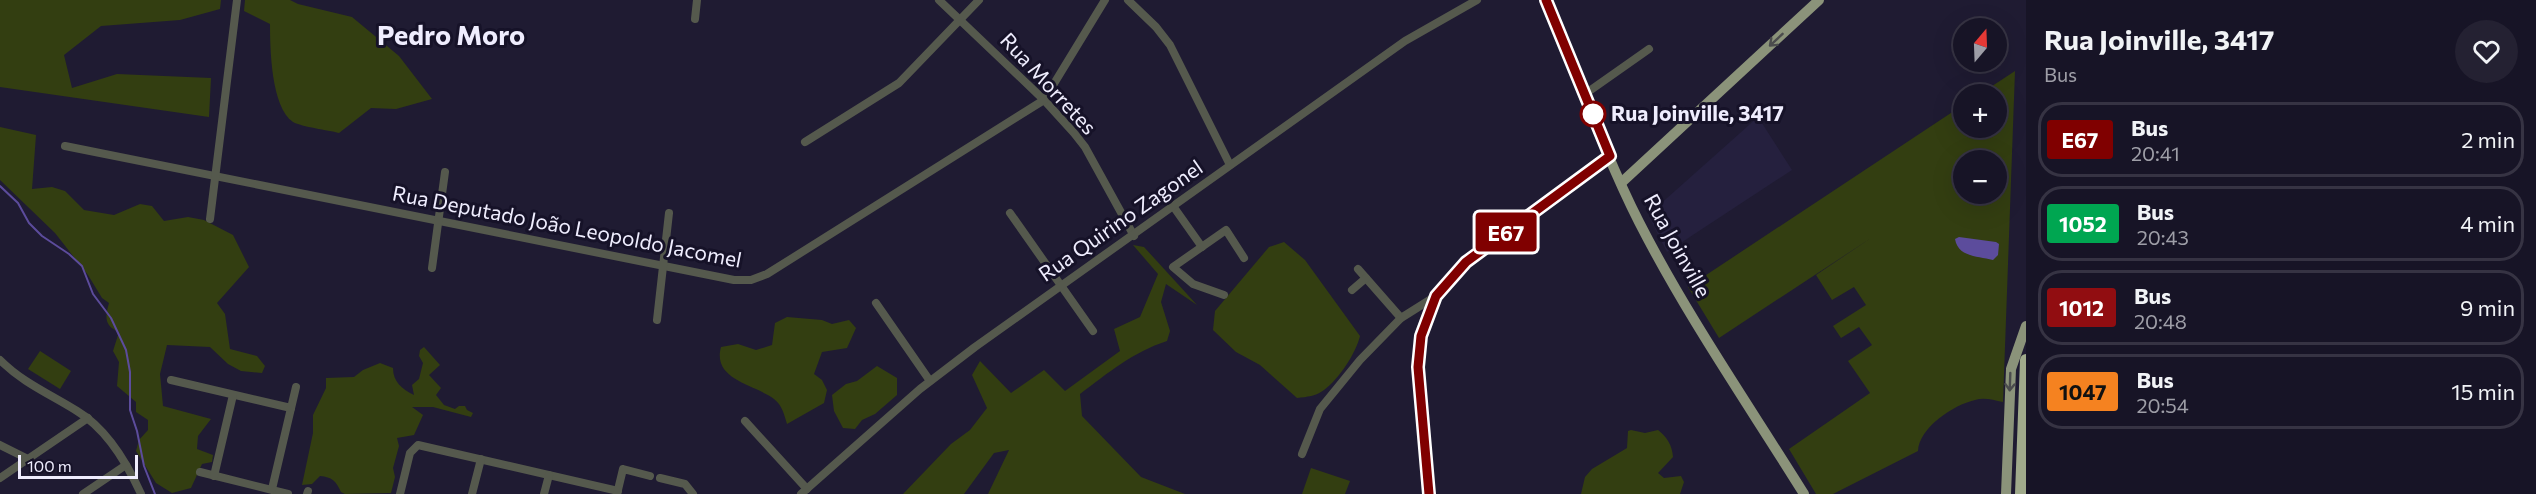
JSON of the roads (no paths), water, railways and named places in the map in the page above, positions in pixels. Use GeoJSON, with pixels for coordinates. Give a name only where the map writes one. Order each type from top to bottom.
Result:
{"type":"FeatureCollection","features":[{"type":"Feature","properties":{"kind":"highway"},"geometry":{"type":"LineString","coordinates":[[2021,494],[2026,360]]}},
{"type":"Feature","properties":{"kind":"main road","name":"Rua Joinville"},"geometry":{"type":"LineString","coordinates":[[1546,0],[1638,220],[1672,282],[1804,494]]}},
{"type":"Feature","properties":{"kind":"main road"},"geometry":{"type":"LineString","coordinates":[[1622,183],[1819,0]]}},
{"type":"Feature","properties":{"kind":"main road"},"geometry":{"type":"LineString","coordinates":[[2006,494],[2011,369],[2026,326]]}},
{"type":"Feature","properties":{"kind":"street"},"geometry":{"type":"LineString","coordinates":[[210,219],[237,0]]}},
{"type":"Feature","properties":{"kind":"street"},"geometry":{"type":"LineString","coordinates":[[695,19],[697,0]]}},
{"type":"Feature","properties":{"kind":"street","name":"Rua Morretes"},"geometry":{"type":"LineString","coordinates":[[939,0],[1044,100],[1080,140],[1134,236]]}},
{"type":"Feature","properties":{"kind":"street"},"geometry":{"type":"LineString","coordinates":[[805,142],[899,83],[979,0]]}},
{"type":"Feature","properties":{"kind":"street","name":"Rua Deputado João Leopoldo Jacomel"},"geometry":{"type":"LineString","coordinates":[[65,146],[734,280],[759,278],[1044,100],[1105,0]]}},
{"type":"Feature","properties":{"kind":"street"},"geometry":{"type":"LineString","coordinates":[[1128,0],[1156,27],[1170,45],[1230,165]]}},
{"type":"Feature","properties":{"kind":"street","name":"Rua Quirino Zagonel"},"geometry":{"type":"LineString","coordinates":[[804,492],[930,381],[1405,41],[1477,0]]}},
{"type":"Feature","properties":{"kind":"street"},"geometry":{"type":"LineString","coordinates":[[1585,94],[1649,49]]}},
{"type":"Feature","properties":{"kind":"street"},"geometry":{"type":"LineString","coordinates":[[1302,454],[1324,404],[1372,346],[1401,318],[1436,296],[1466,262],[1610,156]]}},
{"type":"Feature","properties":{"kind":"street"},"geometry":{"type":"LineString","coordinates":[[432,268],[446,172]]}},
{"type":"Feature","properties":{"kind":"street"},"geometry":{"type":"LineString","coordinates":[[1173,206],[1202,247]]}},
{"type":"Feature","properties":{"kind":"street"},"geometry":{"type":"LineString","coordinates":[[657,320],[669,213]]}},
{"type":"Feature","properties":{"kind":"street"},"geometry":{"type":"LineString","coordinates":[[1010,213],[1093,331]]}},
{"type":"Feature","properties":{"kind":"street"},"geometry":{"type":"LineString","coordinates":[[1224,295],[1193,284],[1173,267],[1226,230],[1244,258]]}},
{"type":"Feature","properties":{"kind":"street"},"geometry":{"type":"LineString","coordinates":[[1358,269],[1401,318]]}},
{"type":"Feature","properties":{"kind":"street"},"geometry":{"type":"LineString","coordinates":[[1352,290],[1366,278]]}},
{"type":"Feature","properties":{"kind":"street"},"geometry":{"type":"LineString","coordinates":[[1429,494],[1418,367],[1421,336],[1436,296]]}},
{"type":"Feature","properties":{"kind":"street"},"geometry":{"type":"LineString","coordinates":[[876,303],[930,381]]}},
{"type":"Feature","properties":{"kind":"street"},"geometry":{"type":"LineString","coordinates":[[0,360],[31,386],[87,418],[109,439],[141,494]]}},
{"type":"Feature","properties":{"kind":"street"},"geometry":{"type":"LineString","coordinates":[[171,380],[291,408]]}},
{"type":"Feature","properties":{"kind":"street"},"geometry":{"type":"LineString","coordinates":[[272,489],[296,387]]}},
{"type":"Feature","properties":{"kind":"street"},"geometry":{"type":"LineString","coordinates":[[214,476],[233,395]]}},
{"type":"Feature","properties":{"kind":"street"},"geometry":{"type":"LineString","coordinates":[[0,478],[87,418]]}},
{"type":"Feature","properties":{"kind":"street"},"geometry":{"type":"LineString","coordinates":[[745,422],[804,492]]}},
{"type":"Feature","properties":{"kind":"street"},"geometry":{"type":"LineString","coordinates":[[0,445],[28,459]]}},
{"type":"Feature","properties":{"kind":"street"},"geometry":{"type":"LineString","coordinates":[[400,494],[410,453],[418,445],[618,493],[623,470],[685,484],[693,494]]}},
{"type":"Feature","properties":{"kind":"street"},"geometry":{"type":"LineString","coordinates":[[472,494],[481,459]]}},
{"type":"Feature","properties":{"kind":"street"},"geometry":{"type":"LineString","coordinates":[[83,494],[126,465]]}},
{"type":"Feature","properties":{"kind":"street"},"geometry":{"type":"LineString","coordinates":[[200,472],[288,494]]}},
{"type":"Feature","properties":{"kind":"street"},"geometry":{"type":"LineString","coordinates":[[544,494],[549,475]]}},
{"type":"Feature","properties":{"kind":"waterway"},"geometry":{"type":"LineString","coordinates":[[0,186],[18,203],[29,223],[42,236],[82,266],[93,294],[111,318],[126,350],[130,372],[130,410],[144,466],[155,494]]}},
{"type":"Feature","properties":{"kind":"place","name":"Rua Joinville, 3417"},"geometry":{"type":"Point","coordinates":[1593,114]}},
{"type":"Feature","properties":{"kind":"district","name":"Pedro Moro"},"geometry":{"type":"Point","coordinates":[451,36]}}]}
